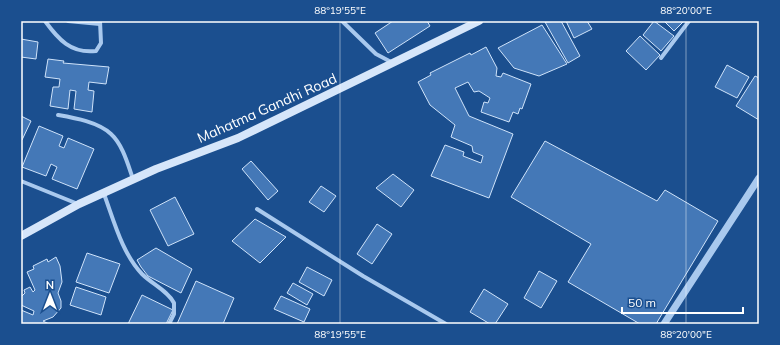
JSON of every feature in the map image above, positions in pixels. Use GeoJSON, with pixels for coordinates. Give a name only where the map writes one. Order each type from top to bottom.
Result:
{"type":"FeatureCollection","features":[{"type":"Feature","properties":{"kind":"main road","name":"Mahatma Gandhi Road"},"geometry":{"type":"LineString","coordinates":[[21,236],[79,204],[104,194],[156,169],[238,138],[479,21]]}},
{"type":"Feature","properties":{"kind":"street"},"geometry":{"type":"LineString","coordinates":[[45,21],[57,38],[69,47],[88,52],[96,51],[101,43],[100,23],[68,21]]}},
{"type":"Feature","properties":{"kind":"street"},"geometry":{"type":"LineString","coordinates":[[342,21],[376,54],[394,63]]}},
{"type":"Feature","properties":{"kind":"street"},"geometry":{"type":"LineString","coordinates":[[661,58],[689,21]]}},
{"type":"Feature","properties":{"kind":"street"},"geometry":{"type":"LineString","coordinates":[[58,115],[90,123],[112,135],[119,145],[134,180]]}},
{"type":"Feature","properties":{"kind":"street"},"geometry":{"type":"LineString","coordinates":[[664,324],[759,178]]}},
{"type":"Feature","properties":{"kind":"street"},"geometry":{"type":"LineString","coordinates":[[21,181],[79,204]]}},
{"type":"Feature","properties":{"kind":"street"},"geometry":{"type":"LineString","coordinates":[[104,194],[122,240],[133,261],[142,274],[174,303],[174,314],[169,324]]}},
{"type":"Feature","properties":{"kind":"street"},"geometry":{"type":"LineString","coordinates":[[257,209],[363,276],[446,324]]}},
{"type":"Feature","properties":{"kind":"building"},"geometry":{"type":"Polygon","coordinates":[[[393,21],[427,21],[430,26],[388,53],[375,33],[393,21]]]}},
{"type":"Feature","properties":{"kind":"building"},"geometry":{"type":"Polygon","coordinates":[[[561,21],[580,56],[568,63],[545,22],[561,21]]]}},
{"type":"Feature","properties":{"kind":"building"},"geometry":{"type":"Polygon","coordinates":[[[566,21],[587,21],[592,29],[574,38],[566,21]]]}},
{"type":"Feature","properties":{"kind":"building"},"geometry":{"type":"Polygon","coordinates":[[[654,21],[674,36],[661,51],[643,35],[654,21]]]}},
{"type":"Feature","properties":{"kind":"building"},"geometry":{"type":"Polygon","coordinates":[[[664,21],[684,21],[674,31],[664,21]]]}},
{"type":"Feature","properties":{"kind":"building"},"geometry":{"type":"Polygon","coordinates":[[[542,25],[567,64],[539,76],[514,68],[498,48],[542,25]]]}},
{"type":"Feature","properties":{"kind":"building"},"geometry":{"type":"Polygon","coordinates":[[[640,36],[660,55],[646,70],[626,51],[640,36]]]}},
{"type":"Feature","properties":{"kind":"building"},"geometry":{"type":"Polygon","coordinates":[[[21,39],[38,42],[36,59],[21,57],[21,39]]]}},
{"type":"Feature","properties":{"kind":"building"},"geometry":{"type":"Polygon","coordinates":[[[486,47],[497,68],[496,76],[501,77],[503,73],[531,84],[522,109],[520,108],[518,114],[513,112],[509,122],[481,112],[484,102],[488,103],[490,98],[479,91],[474,92],[468,82],[455,88],[469,116],[513,134],[489,198],[431,176],[445,145],[464,152],[463,156],[481,163],[483,156],[473,152],[472,146],[451,137],[455,125],[430,105],[418,82],[431,75],[430,73],[470,53],[471,55],[486,47]]]}},
{"type":"Feature","properties":{"kind":"building"},"geometry":{"type":"Polygon","coordinates":[[[48,59],[64,61],[63,63],[109,67],[106,84],[89,82],[88,90],[94,91],[92,112],[74,109],[76,91],[70,90],[68,109],[50,106],[53,87],[59,87],[60,79],[45,77],[48,59]]]}},
{"type":"Feature","properties":{"kind":"building"},"geometry":{"type":"Polygon","coordinates":[[[727,65],[749,77],[737,98],[715,87],[727,65]]]}},
{"type":"Feature","properties":{"kind":"building"},"geometry":{"type":"Polygon","coordinates":[[[755,76],[759,78],[759,120],[736,106],[755,76]]]}},
{"type":"Feature","properties":{"kind":"building"},"geometry":{"type":"Polygon","coordinates":[[[21,116],[31,121],[22,140],[21,139],[21,116]]]}},
{"type":"Feature","properties":{"kind":"building"},"geometry":{"type":"Polygon","coordinates":[[[39,126],[63,136],[59,146],[64,148],[68,138],[94,149],[77,189],[52,179],[57,167],[51,164],[46,176],[22,167],[39,126]]]}},
{"type":"Feature","properties":{"kind":"building"},"geometry":{"type":"Polygon","coordinates":[[[545,141],[657,201],[665,190],[718,221],[656,324],[640,324],[568,282],[591,244],[511,197],[545,141]]]}},
{"type":"Feature","properties":{"kind":"building"},"geometry":{"type":"Polygon","coordinates":[[[251,161],[278,191],[268,200],[242,169],[251,161]]]}},
{"type":"Feature","properties":{"kind":"building"},"geometry":{"type":"Polygon","coordinates":[[[393,174],[414,190],[401,207],[376,188],[393,174]]]}},
{"type":"Feature","properties":{"kind":"building"},"geometry":{"type":"Polygon","coordinates":[[[321,186],[336,196],[324,212],[309,202],[321,186]]]}},
{"type":"Feature","properties":{"kind":"building"},"geometry":{"type":"Polygon","coordinates":[[[175,197],[194,234],[168,246],[150,210],[175,197]]]}},
{"type":"Feature","properties":{"kind":"building"},"geometry":{"type":"Polygon","coordinates":[[[255,219],[286,237],[260,263],[232,241],[255,219]]]}},
{"type":"Feature","properties":{"kind":"building"},"geometry":{"type":"Polygon","coordinates":[[[377,224],[392,234],[372,264],[357,254],[377,224]]]}},
{"type":"Feature","properties":{"kind":"building"},"geometry":{"type":"Polygon","coordinates":[[[156,248],[192,269],[181,293],[148,276],[137,260],[156,248]]]}},
{"type":"Feature","properties":{"kind":"building"},"geometry":{"type":"Polygon","coordinates":[[[87,253],[120,264],[109,293],[76,282],[87,253]]]}},
{"type":"Feature","properties":{"kind":"building"},"geometry":{"type":"Polygon","coordinates":[[[56,257],[60,266],[62,282],[58,293],[61,301],[61,308],[53,317],[43,321],[49,324],[21,324],[21,310],[33,315],[34,311],[21,305],[21,297],[25,293],[24,290],[30,287],[33,292],[35,290],[27,272],[34,269],[33,266],[47,259],[48,262],[56,257]]]}},
{"type":"Feature","properties":{"kind":"building"},"geometry":{"type":"Polygon","coordinates":[[[307,267],[332,280],[324,296],[299,282],[307,267]]]}},
{"type":"Feature","properties":{"kind":"building"},"geometry":{"type":"Polygon","coordinates":[[[539,271],[557,281],[541,308],[524,298],[539,271]]]}},
{"type":"Feature","properties":{"kind":"building"},"geometry":{"type":"Polygon","coordinates":[[[196,281],[234,298],[223,324],[177,324],[196,281]]]}},
{"type":"Feature","properties":{"kind":"building"},"geometry":{"type":"Polygon","coordinates":[[[293,283],[313,294],[307,305],[287,293],[293,283]]]}},
{"type":"Feature","properties":{"kind":"building"},"geometry":{"type":"Polygon","coordinates":[[[76,287],[106,297],[101,315],[70,305],[76,287]]]}},
{"type":"Feature","properties":{"kind":"building"},"geometry":{"type":"Polygon","coordinates":[[[484,289],[508,304],[495,324],[490,324],[470,312],[484,289]]]}},
{"type":"Feature","properties":{"kind":"building"},"geometry":{"type":"Polygon","coordinates":[[[142,295],[173,310],[166,324],[128,324],[142,295]]]}},
{"type":"Feature","properties":{"kind":"building"},"geometry":{"type":"Polygon","coordinates":[[[281,296],[310,309],[304,322],[274,309],[281,296]]]}}]}
